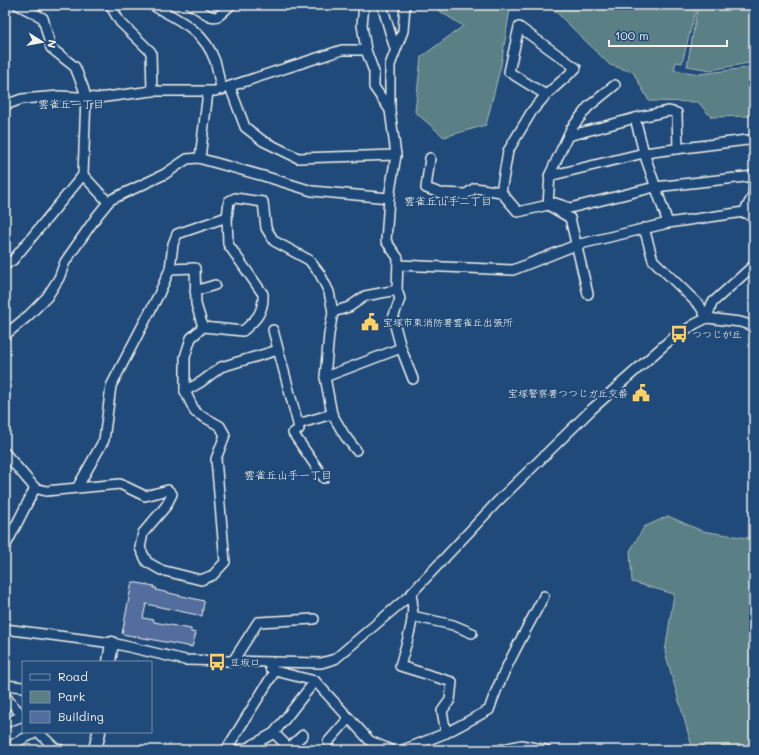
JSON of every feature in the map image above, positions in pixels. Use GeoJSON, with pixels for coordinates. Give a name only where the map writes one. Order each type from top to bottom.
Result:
{"type":"FeatureCollection","features":[{"type":"Feature","properties":{"kind":"street"},"geometry":{"type":"LineString","coordinates":[[5,265],[12,260],[84,175],[86,98],[83,86],[75,66],[52,48],[43,18],[18,5]]}},
{"type":"Feature","properties":{"kind":"street"},"geometry":{"type":"LineString","coordinates":[[110,5],[120,22],[152,52],[152,91]]}},
{"type":"Feature","properties":{"kind":"street"},"geometry":{"type":"LineString","coordinates":[[152,5],[194,30],[203,39],[210,48],[226,88],[245,127],[263,141],[298,158],[396,155]]}},
{"type":"Feature","properties":{"kind":"street"},"geometry":{"type":"LineString","coordinates":[[191,5],[209,15],[218,16],[231,5]]}},
{"type":"Feature","properties":{"kind":"street"},"geometry":{"type":"LineString","coordinates":[[364,5],[362,25],[366,50],[374,72],[374,87],[390,110]]}},
{"type":"Feature","properties":{"kind":"street"},"geometry":{"type":"LineString","coordinates":[[382,5],[395,49]]}},
{"type":"Feature","properties":{"kind":"street"},"geometry":{"type":"LineString","coordinates":[[405,5],[403,31],[390,65],[390,110],[396,155],[389,198],[386,241],[398,258],[397,290],[400,298],[393,318],[401,348],[414,379]]}},
{"type":"Feature","properties":{"kind":"street"},"geometry":{"type":"LineString","coordinates":[[501,192],[508,151],[532,111],[546,95],[576,68],[519,27],[509,72],[546,95]]}},
{"type":"Feature","properties":{"kind":"street"},"geometry":{"type":"LineString","coordinates":[[5,105],[22,99],[59,96],[98,98],[152,91],[208,92],[226,88],[342,50],[366,50]]}},
{"type":"Feature","properties":{"kind":"street"},"geometry":{"type":"LineString","coordinates":[[548,206],[549,176],[571,129],[588,107],[616,85]]}},
{"type":"Feature","properties":{"kind":"street"},"geometry":{"type":"LineString","coordinates":[[200,158],[208,92]]}},
{"type":"Feature","properties":{"kind":"street"},"geometry":{"type":"LineString","coordinates":[[568,136],[635,118],[669,111],[677,113],[678,149]]}},
{"type":"Feature","properties":{"kind":"street"},"geometry":{"type":"LineString","coordinates":[[635,118],[644,153],[668,223]]}},
{"type":"Feature","properties":{"kind":"street"},"geometry":{"type":"LineString","coordinates":[[549,176],[644,153],[747,140],[754,142]]}},
{"type":"Feature","properties":{"kind":"street"},"geometry":{"type":"LineString","coordinates":[[5,335],[28,316],[47,297],[59,278],[65,262],[108,202],[165,174],[187,159],[200,158],[267,177],[312,192],[389,198]]}},
{"type":"Feature","properties":{"kind":"street"},"geometry":{"type":"LineString","coordinates":[[430,158],[426,188],[440,193],[466,194],[475,188],[501,192],[518,212],[548,206],[555,203],[570,208],[655,187],[754,175],[753,196],[744,212]]}},
{"type":"Feature","properties":{"kind":"street"},"geometry":{"type":"LineString","coordinates":[[84,175],[108,202]]}},
{"type":"Feature","properties":{"kind":"street"},"geometry":{"type":"LineString","coordinates":[[5,453],[35,488],[46,491],[120,484],[144,496],[168,490],[172,494],[166,506],[143,533],[140,548],[146,562],[161,570],[201,580],[213,575],[225,562],[216,459],[225,436],[220,426],[194,412],[184,392],[185,357],[191,338],[203,327],[243,331],[257,319],[264,303],[263,294],[228,244],[227,217],[229,201],[235,198],[262,202],[266,228],[274,241],[309,260],[320,274],[329,292],[333,312],[329,334],[325,377],[332,414],[345,436],[356,450]]}},
{"type":"Feature","properties":{"kind":"street"},"geometry":{"type":"LineString","coordinates":[[548,206],[570,218],[588,294]]}},
{"type":"Feature","properties":{"kind":"street"},"geometry":{"type":"LineString","coordinates":[[398,266],[513,270],[576,245],[644,228],[744,212],[754,218]]}},
{"type":"Feature","properties":{"kind":"street"},"geometry":{"type":"LineString","coordinates":[[77,488],[104,440],[111,386],[159,294],[170,269],[172,244],[177,234],[227,217]]}},
{"type":"Feature","properties":{"kind":"street"},"geometry":{"type":"LineString","coordinates":[[644,228],[653,260],[700,306],[707,318]]}},
{"type":"Feature","properties":{"kind":"street"},"geometry":{"type":"LineString","coordinates":[[707,318],[712,304],[754,265]]}},
{"type":"Feature","properties":{"kind":"street"},"geometry":{"type":"LineString","coordinates":[[170,269],[195,268],[196,304],[203,327]]}},
{"type":"Feature","properties":{"kind":"street"},"geometry":{"type":"LineString","coordinates":[[195,291],[215,284]]}},
{"type":"Feature","properties":{"kind":"street"},"geometry":{"type":"LineString","coordinates":[[333,312],[350,307],[365,296],[397,290]]}},
{"type":"Feature","properties":{"kind":"street"},"geometry":{"type":"LineString","coordinates":[[5,629],[112,643],[185,660],[321,663],[335,659],[411,594],[497,502],[592,409],[670,340],[707,318],[740,322],[754,326]]}},
{"type":"Feature","properties":{"kind":"street"},"geometry":{"type":"LineString","coordinates":[[273,330],[298,424],[299,430],[293,433],[324,478]]}},
{"type":"Feature","properties":{"kind":"street"},"geometry":{"type":"LineString","coordinates":[[325,377],[401,348]]}},
{"type":"Feature","properties":{"kind":"street"},"geometry":{"type":"LineString","coordinates":[[184,392],[201,382],[221,367],[278,350]]}},
{"type":"Feature","properties":{"kind":"street"},"geometry":{"type":"LineString","coordinates":[[298,424],[332,414]]}},
{"type":"Feature","properties":{"kind":"street"},"geometry":{"type":"LineString","coordinates":[[5,545],[35,488]]}},
{"type":"Feature","properties":{"kind":"street"},"geometry":{"type":"LineString","coordinates":[[411,594],[414,604],[411,626],[400,666],[452,682],[450,700],[442,711],[446,733]]}},
{"type":"Feature","properties":{"kind":"street"},"geometry":{"type":"LineString","coordinates":[[403,750],[446,733],[490,710],[493,698],[544,596]]}},
{"type":"Feature","properties":{"kind":"street"},"geometry":{"type":"LineString","coordinates":[[412,616],[453,625],[472,633]]}},
{"type":"Feature","properties":{"kind":"street"},"geometry":{"type":"LineString","coordinates":[[233,661],[258,622],[314,619]]}},
{"type":"Feature","properties":{"kind":"street"},"geometry":{"type":"LineString","coordinates":[[109,661],[112,643]]}},
{"type":"Feature","properties":{"kind":"street"},"geometry":{"type":"LineString","coordinates":[[259,662],[275,671],[315,681],[370,741],[391,750]]}},
{"type":"Feature","properties":{"kind":"street"},"geometry":{"type":"LineString","coordinates":[[226,750],[275,671]]}},
{"type":"Feature","properties":{"kind":"street"},"geometry":{"type":"LineString","coordinates":[[239,750],[249,747],[274,734],[315,681]]}},
{"type":"Feature","properties":{"kind":"street"},"geometry":{"type":"LineString","coordinates":[[5,685],[22,687]]}},
{"type":"Feature","properties":{"kind":"street"},"geometry":{"type":"LineString","coordinates":[[5,694],[9,701],[22,715]]}},
{"type":"Feature","properties":{"kind":"street"},"geometry":{"type":"LineString","coordinates":[[5,723],[22,716]]}},
{"type":"Feature","properties":{"kind":"street"},"geometry":{"type":"LineString","coordinates":[[328,742],[349,718]]}},
{"type":"Feature","properties":{"kind":"street"},"geometry":{"type":"LineString","coordinates":[[15,743],[36,733]]}},
{"type":"Feature","properties":{"kind":"street"},"geometry":{"type":"LineString","coordinates":[[39,733],[56,749],[61,750]]}},
{"type":"Feature","properties":{"kind":"street"},"geometry":{"type":"LineString","coordinates":[[95,750],[99,733]]}},
{"type":"Feature","properties":{"kind":"street"},"geometry":{"type":"LineString","coordinates":[[274,734],[289,748],[303,735]]}},
{"type":"Feature","properties":{"kind":"street"},"geometry":{"type":"LineString","coordinates":[[499,750],[521,745],[546,750]]}},
{"type":"Feature","properties":{"kind":"green space"},"geometry":{"type":"Polygon","coordinates":[[[430,5],[513,5],[510,9],[501,65],[486,125],[444,137],[415,112],[421,57],[463,26],[430,5]]]}},
{"type":"Feature","properties":{"kind":"green space"},"geometry":{"type":"Polygon","coordinates":[[[549,5],[697,5],[682,63],[676,62],[674,70],[700,74],[754,67],[754,116],[711,117],[698,102],[649,101],[633,72],[610,65],[549,5]]]}},
{"type":"Feature","properties":{"kind":"green space"},"geometry":{"type":"Polygon","coordinates":[[[704,5],[754,5],[754,62],[711,70],[687,66],[697,11],[704,5]]]}},
{"type":"Feature","properties":{"kind":"green space"},"geometry":{"type":"Polygon","coordinates":[[[668,516],[702,531],[754,539],[754,750],[693,750],[665,652],[674,594],[632,582],[630,551],[644,527],[668,516]]]}},
{"type":"Feature","properties":{"kind":"building"},"geometry":{"type":"Polygon","coordinates":[[[132,582],[154,586],[153,588],[157,588],[156,590],[204,601],[202,616],[146,604],[143,618],[154,620],[154,622],[191,629],[191,632],[196,633],[192,647],[122,634],[132,582]]]}},
{"type":"Feature","properties":{"kind":"place","name":"宝塚市東消防署雲雀丘出張所"},"geometry":{"type":"Point","coordinates":[370,322]}},
{"type":"Feature","properties":{"kind":"place","name":"つつじが丘"},"geometry":{"type":"Point","coordinates":[679,334]}},
{"type":"Feature","properties":{"kind":"place","name":"宝塚警察署つつじガ丘交番"},"geometry":{"type":"Point","coordinates":[641,393]}},
{"type":"Feature","properties":{"kind":"place","name":"豆坂口"},"geometry":{"type":"Point","coordinates":[217,662]}},
{"type":"Feature","properties":{"kind":"district","name":"雲雀丘一丁目"},"geometry":{"type":"Point","coordinates":[71,103]}},
{"type":"Feature","properties":{"kind":"district","name":"雲雀丘山手二丁目"},"geometry":{"type":"Point","coordinates":[448,200]}},
{"type":"Feature","properties":{"kind":"district","name":"雲雀丘山手一丁目"},"geometry":{"type":"Point","coordinates":[288,474]}}]}
